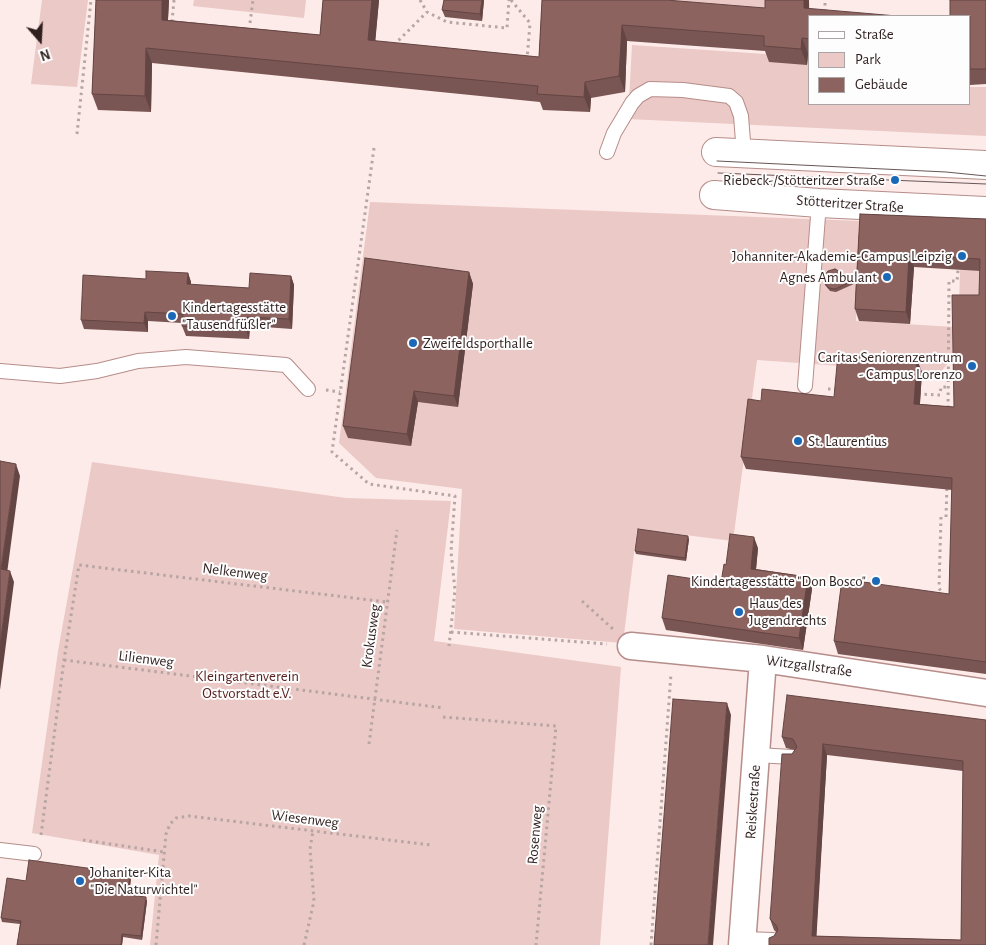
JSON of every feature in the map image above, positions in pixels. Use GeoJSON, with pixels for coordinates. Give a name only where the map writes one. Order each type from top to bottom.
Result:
{"type":"FeatureCollection","features":[{"type":"Feature","properties":{"kind":"street"},"geometry":{"type":"LineString","coordinates":[[716,152],[986,165]]}},
{"type":"Feature","properties":{"kind":"street","name":"Stötteritzer Straße"},"geometry":{"type":"LineString","coordinates":[[714,195],[986,212]]}},
{"type":"Feature","properties":{"kind":"street","name":"Witzgallstraße"},"geometry":{"type":"LineString","coordinates":[[623,638],[673,650],[763,659],[986,693]]}},
{"type":"Feature","properties":{"kind":"street","name":"Reiskestraße"},"geometry":{"type":"LineString","coordinates":[[743,942],[763,659]]}},
{"type":"Feature","properties":{"kind":"lane"},"geometry":{"type":"LineString","coordinates":[[607,152],[617,128],[632,103],[638,96],[650,89],[683,90],[729,96],[736,102],[741,116],[744,154]]}},
{"type":"Feature","properties":{"kind":"lane"},"geometry":{"type":"LineString","coordinates":[[805,386],[819,203]]}},
{"type":"Feature","properties":{"kind":"lane"},"geometry":{"type":"LineString","coordinates":[[0,371],[60,376],[97,371],[138,361],[186,357],[286,365],[308,389]]}},
{"type":"Feature","properties":{"kind":"lane"},"geometry":{"type":"LineString","coordinates":[[756,755],[792,757]]}},
{"type":"Feature","properties":{"kind":"lane"},"geometry":{"type":"LineString","coordinates":[[0,850],[34,854]]}},
{"type":"Feature","properties":{"kind":"lane"},"geometry":{"type":"LineString","coordinates":[[743,942],[773,940]]}},
{"type":"Feature","properties":{"kind":"path"},"geometry":{"type":"LineString","coordinates":[[77,134],[91,0]]}},
{"type":"Feature","properties":{"kind":"path"},"geometry":{"type":"LineString","coordinates":[[174,0],[172,22],[179,23]]}},
{"type":"Feature","properties":{"kind":"path"},"geometry":{"type":"LineString","coordinates":[[250,23],[252,0]]}},
{"type":"Feature","properties":{"kind":"path"},"geometry":{"type":"LineString","coordinates":[[427,0],[421,2],[427,12],[447,22],[506,28],[510,0]]}},
{"type":"Feature","properties":{"kind":"path"},"geometry":{"type":"LineString","coordinates":[[510,0],[530,24],[527,62],[518,61]]}},
{"type":"Feature","properties":{"kind":"path"},"geometry":{"type":"LineString","coordinates":[[825,0],[825,15]]}},
{"type":"Feature","properties":{"kind":"path"},"geometry":{"type":"LineString","coordinates":[[401,49],[391,48],[427,12]]}},
{"type":"Feature","properties":{"kind":"path"},"geometry":{"type":"LineString","coordinates":[[374,148],[332,452],[369,484],[455,496],[451,552],[455,590],[449,646]]}},
{"type":"Feature","properties":{"kind":"path"},"geometry":{"type":"LineString","coordinates":[[948,414],[949,281],[958,281],[958,270]]}},
{"type":"Feature","properties":{"kind":"path"},"geometry":{"type":"LineString","coordinates":[[911,394],[940,396],[941,387],[948,387]]}},
{"type":"Feature","properties":{"kind":"path"},"geometry":{"type":"LineString","coordinates":[[828,389],[844,390]]}},
{"type":"Feature","properties":{"kind":"path"},"geometry":{"type":"LineString","coordinates":[[947,479],[939,588],[947,602]]}},
{"type":"Feature","properties":{"kind":"path","name":"Krokusweg"},"geometry":{"type":"LineString","coordinates":[[369,744],[397,530]]}},
{"type":"Feature","properties":{"kind":"path","name":"Nelkenweg"},"geometry":{"type":"LineString","coordinates":[[64,660],[79,565],[388,602]]}},
{"type":"Feature","properties":{"kind":"path"},"geometry":{"type":"LineString","coordinates":[[582,601],[623,638]]}},
{"type":"Feature","properties":{"kind":"path"},"geometry":{"type":"LineString","coordinates":[[451,632],[623,638]]}},
{"type":"Feature","properties":{"kind":"path"},"geometry":{"type":"LineString","coordinates":[[651,945],[673,650]]}},
{"type":"Feature","properties":{"kind":"path"},"geometry":{"type":"LineString","coordinates":[[41,835],[64,660]]}},
{"type":"Feature","properties":{"kind":"path","name":"Lilienweg"},"geometry":{"type":"LineString","coordinates":[[64,660],[444,708]]}},
{"type":"Feature","properties":{"kind":"path","name":"Rosenweg"},"geometry":{"type":"LineString","coordinates":[[443,717],[556,726],[536,945]]}},
{"type":"Feature","properties":{"kind":"path","name":"Wiesenweg"},"geometry":{"type":"LineString","coordinates":[[164,852],[166,834],[170,824],[176,818],[189,816],[431,844]]}},
{"type":"Feature","properties":{"kind":"path"},"geometry":{"type":"LineString","coordinates":[[304,945],[314,901],[310,850],[313,831]]}},
{"type":"Feature","properties":{"kind":"path"},"geometry":{"type":"LineString","coordinates":[[83,840],[164,852],[156,945]]}},
{"type":"Feature","properties":{"kind":"green space"},"geometry":{"type":"Polygon","coordinates":[[[42,0],[88,0],[77,87],[31,84],[42,0]]]}},
{"type":"Feature","properties":{"kind":"green space"},"geometry":{"type":"Polygon","coordinates":[[[194,0],[306,0],[304,18],[193,6],[194,0]]]}},
{"type":"Feature","properties":{"kind":"green space"},"geometry":{"type":"Polygon","coordinates":[[[597,0],[769,0],[769,21],[597,0]]]}},
{"type":"Feature","properties":{"kind":"green space"},"geometry":{"type":"Polygon","coordinates":[[[632,45],[808,57],[808,105],[971,105],[971,87],[986,87],[986,136],[628,119],[632,45]]]}},
{"type":"Feature","properties":{"kind":"green space"},"geometry":{"type":"Polygon","coordinates":[[[370,202],[861,221],[856,321],[954,327],[953,357],[940,373],[757,360],[733,541],[637,529],[623,643],[454,629],[462,489],[376,478],[339,443],[370,202]]]}},
{"type":"Feature","properties":{"kind":"green space"},"geometry":{"type":"Polygon","coordinates":[[[960,270],[985,271],[984,307],[959,307],[960,270]]]}},
{"type":"Feature","properties":{"kind":"green space","name":"Kleingartenverein Ostvorstadt e.V."},"geometry":{"type":"Polygon","coordinates":[[[92,462],[346,498],[451,501],[434,641],[621,667],[600,945],[150,945],[159,855],[32,833],[58,651],[92,462]]]}},
{"type":"Feature","properties":{"kind":"building"},"geometry":{"type":"Polygon","coordinates":[[[96,0],[162,0],[162,20],[320,35],[323,0],[372,0],[368,40],[539,57],[542,0],[666,0],[765,8],[765,0],[804,0],[804,8],[885,15],[808,15],[808,39],[802,38],[801,49],[764,46],[764,36],[622,25],[619,76],[585,82],[584,97],[537,94],[538,86],[146,48],[145,96],[92,94],[96,0]]]}},
{"type":"Feature","properties":{"kind":"building"},"geometry":{"type":"Polygon","coordinates":[[[444,0],[482,0],[480,14],[442,10],[444,0]]]}},
{"type":"Feature","properties":{"kind":"building"},"geometry":{"type":"Polygon","coordinates":[[[950,0],[986,0],[986,69],[971,69],[971,15],[950,15],[950,0]]]}},
{"type":"Feature","properties":{"kind":"building"},"geometry":{"type":"Polygon","coordinates":[[[860,214],[986,219],[986,662],[834,641],[842,579],[949,594],[952,478],[741,457],[748,399],[761,401],[762,389],[834,397],[838,354],[917,360],[914,404],[954,407],[952,295],[979,295],[980,259],[909,255],[906,312],[855,309],[860,214]]]}},
{"type":"Feature","properties":{"kind":"building","name":"Zweifeldsporthalle"},"geometry":{"type":"Polygon","coordinates":[[[365,258],[469,272],[454,396],[414,391],[407,434],[343,426],[365,258]]]}},
{"type":"Feature","properties":{"kind":"building"},"geometry":{"type":"Polygon","coordinates":[[[835,269],[855,280],[835,289],[829,288],[824,282],[824,276],[828,271],[835,269]]]}},
{"type":"Feature","properties":{"kind":"building"},"geometry":{"type":"Polygon","coordinates":[[[146,271],[188,273],[187,284],[249,288],[250,273],[291,276],[289,319],[247,317],[246,330],[182,326],[183,314],[145,312],[144,323],[81,320],[83,275],[146,279],[146,271]]]}},
{"type":"Feature","properties":{"kind":"building"},"geometry":{"type":"Polygon","coordinates":[[[0,461],[16,464],[1,569],[10,571],[0,645],[0,461]]]}},
{"type":"Feature","properties":{"kind":"building"},"geometry":{"type":"Polygon","coordinates":[[[638,529],[688,536],[685,558],[635,551],[638,529]]]}},
{"type":"Feature","properties":{"kind":"building","name":"Haus des Jugendrechts"},"geometry":{"type":"Polygon","coordinates":[[[730,534],[754,537],[751,569],[808,577],[799,638],[662,618],[668,575],[721,583],[724,564],[726,565],[730,534]]]}},
{"type":"Feature","properties":{"kind":"building"},"geometry":{"type":"Polygon","coordinates":[[[787,695],[986,720],[986,945],[769,945],[769,938],[774,936],[778,930],[770,919],[782,754],[792,754],[797,747],[793,739],[782,737],[787,695]],[[823,744],[812,936],[961,940],[963,761],[823,744]]]}},
{"type":"Feature","properties":{"kind":"building"},"geometry":{"type":"Polygon","coordinates":[[[673,699],[727,703],[708,945],[654,945],[673,699]]]}},
{"type":"Feature","properties":{"kind":"building","name":"Johaniter-Kita \"Die Naturwichtel\""},"geometry":{"type":"Polygon","coordinates":[[[29,860],[130,874],[128,895],[146,897],[141,936],[122,934],[121,945],[17,945],[21,921],[1,918],[7,878],[26,881],[29,860]]]}},
{"type":"Feature","properties":{"kind":"tram line"},"geometry":{"type":"LineString","coordinates":[[717,161],[946,172],[986,176]]}},
{"type":"Feature","properties":{"kind":"tram line"},"geometry":{"type":"LineString","coordinates":[[718,173],[986,184]]}},
{"type":"Feature","properties":{"kind":"place","name":"Riebeck-/Stötteritzer Straße"},"geometry":{"type":"Point","coordinates":[895,180]}},
{"type":"Feature","properties":{"kind":"place","name":"Johanniter-Akademie-Campus Leipzig"},"geometry":{"type":"Point","coordinates":[962,256]}},
{"type":"Feature","properties":{"kind":"place","name":"Agnes Ambulant"},"geometry":{"type":"Point","coordinates":[887,277]}},
{"type":"Feature","properties":{"kind":"place","name":"Kindertagesstätte \"Tausendfüßler\""},"geometry":{"type":"Point","coordinates":[172,316]}},
{"type":"Feature","properties":{"kind":"place","name":"Zweifeldsporthalle"},"geometry":{"type":"Point","coordinates":[413,343]}},
{"type":"Feature","properties":{"kind":"place","name":"Caritas Seniorenzentrum - Campus Lorenzo"},"geometry":{"type":"Point","coordinates":[972,366]}},
{"type":"Feature","properties":{"kind":"place","name":"St. Laurentius"},"geometry":{"type":"Point","coordinates":[798,441]}},
{"type":"Feature","properties":{"kind":"place","name":"Kindertagesstätte \"Don Bosco\""},"geometry":{"type":"Point","coordinates":[876,581]}},
{"type":"Feature","properties":{"kind":"place","name":"Haus des Jugendrechts"},"geometry":{"type":"Point","coordinates":[739,612]}},
{"type":"Feature","properties":{"kind":"place","name":"Johaniter-Kita \"Die Naturwichtel\""},"geometry":{"type":"Point","coordinates":[80,881]}}]}
